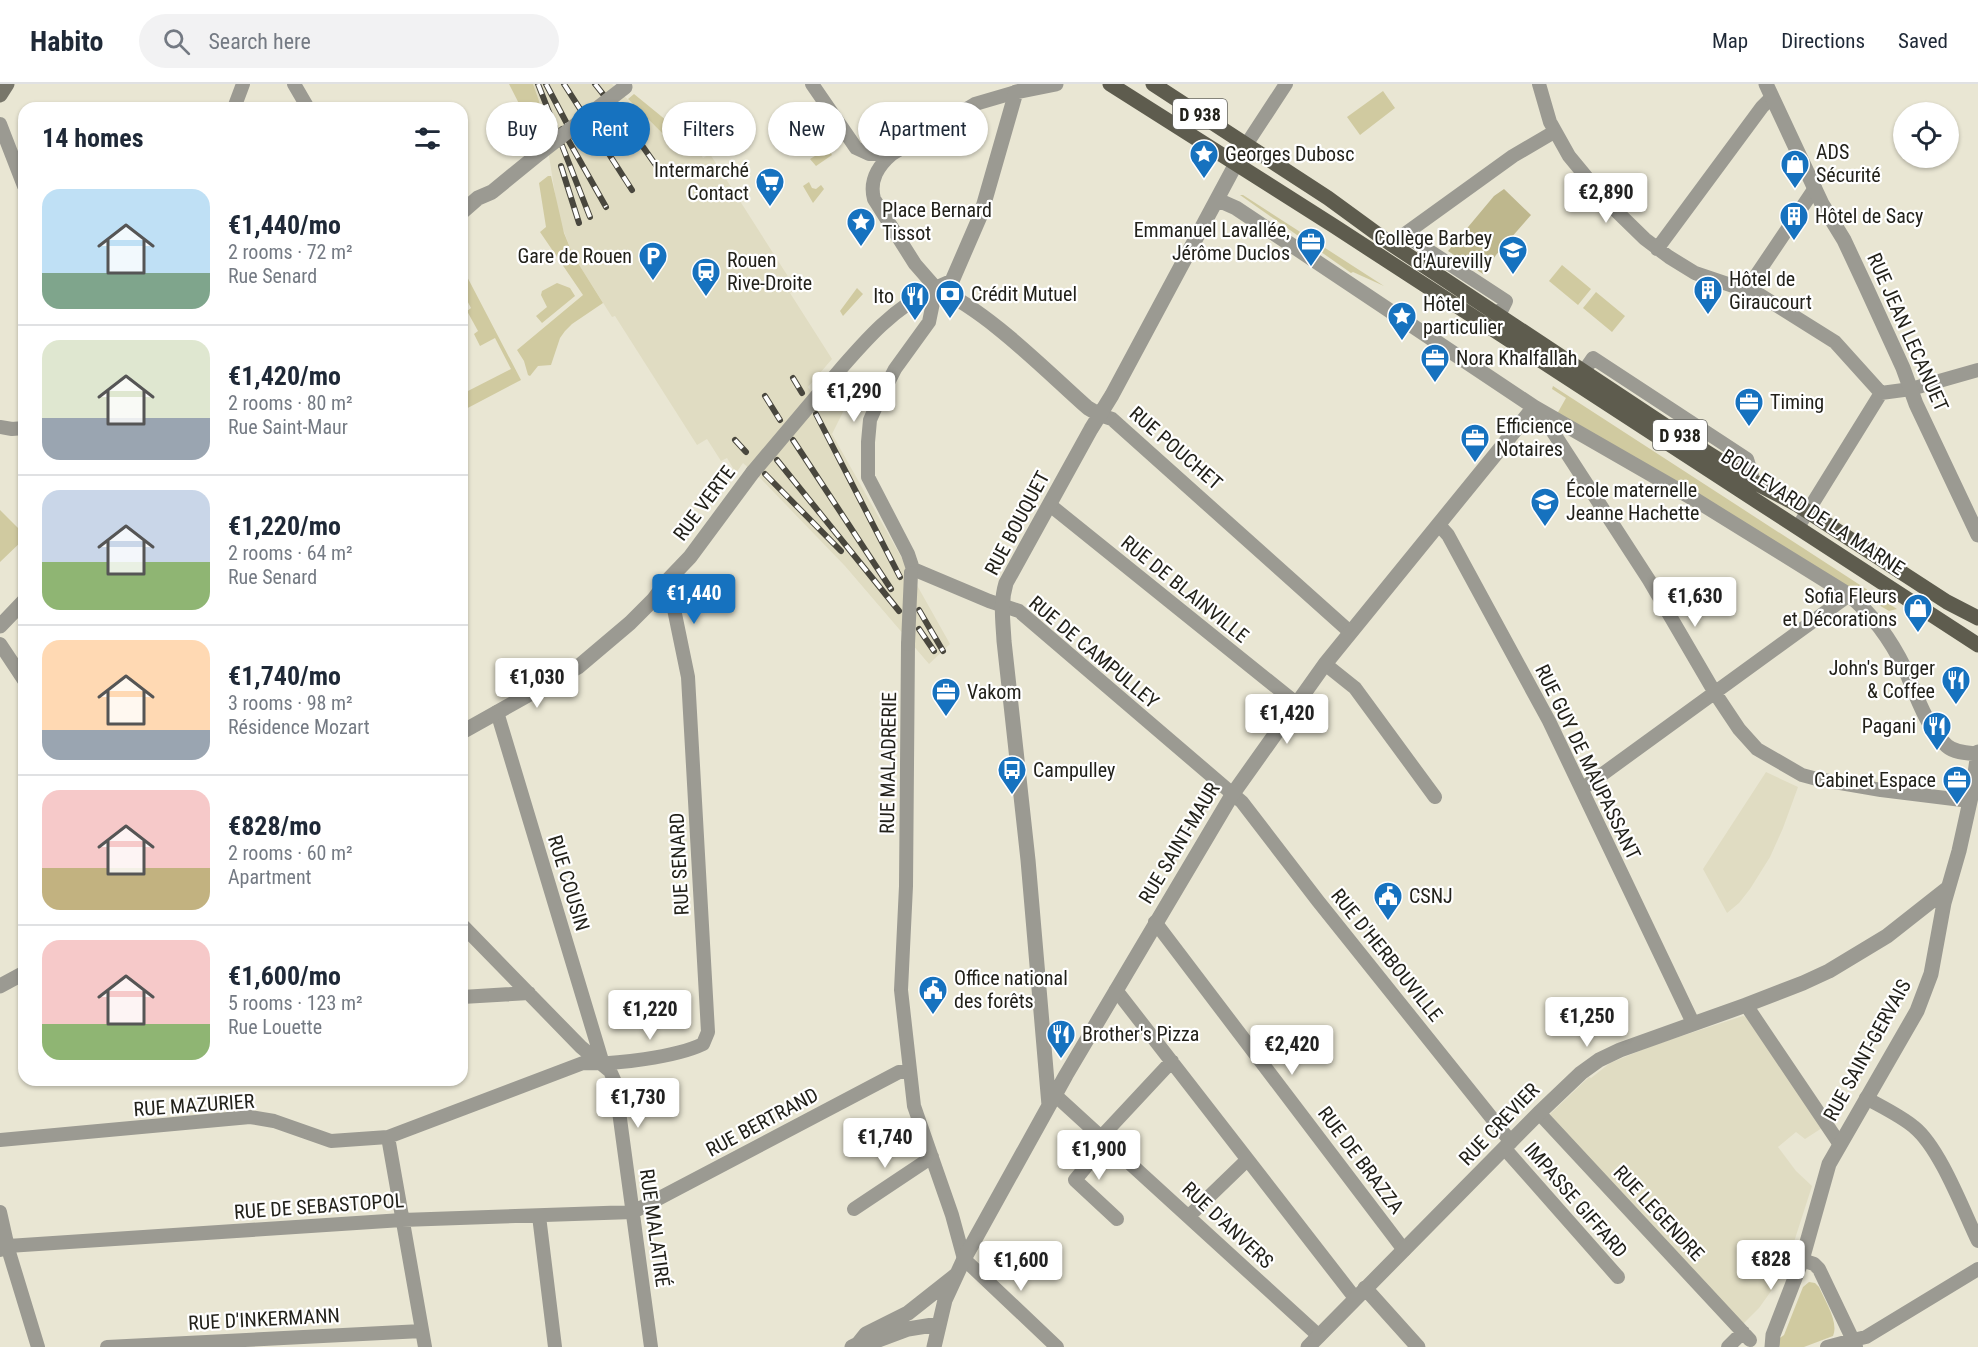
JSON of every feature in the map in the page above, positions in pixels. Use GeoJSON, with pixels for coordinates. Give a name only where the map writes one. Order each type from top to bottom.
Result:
{"type":"FeatureCollection","features":[{"type":"Feature","properties":{"kind":"main road"},"geometry":{"type":"LineString","coordinates":[[0,95],[8,84]]}},
{"type":"Feature","properties":{"kind":"main road","name":"BOULEVARD DE LA MARNE"},"geometry":{"type":"LineString","coordinates":[[1110,84],[1334,226],[1978,645]]}},
{"type":"Feature","properties":{"kind":"main road","name":"BOULEVARD DE LA MARNE"},"geometry":{"type":"LineString","coordinates":[[1153,84],[1328,198],[1391,244],[1502,308],[1584,371],[1681,436],[1754,482],[1808,511],[1947,602],[1978,618]]}},
{"type":"Feature","properties":{"kind":"street"},"geometry":{"type":"LineString","coordinates":[[236,102],[243,84]]}},
{"type":"Feature","properties":{"kind":"street"},"geometry":{"type":"LineString","coordinates":[[294,84],[304,102]]}},
{"type":"Feature","properties":{"kind":"street"},"geometry":{"type":"LineString","coordinates":[[812,84],[832,117],[858,149]]}},
{"type":"Feature","properties":{"kind":"street"},"geometry":{"type":"LineString","coordinates":[[982,102],[1056,84]]}},
{"type":"Feature","properties":{"kind":"street"},"geometry":{"type":"LineString","coordinates":[[1246,145],[1286,84]]}},
{"type":"Feature","properties":{"kind":"street"},"geometry":{"type":"LineString","coordinates":[[1539,84],[1554,132],[1569,156],[1632,228],[1657,249],[1695,273],[1747,289],[1836,342],[1881,393]]}},
{"type":"Feature","properties":{"kind":"street"},"geometry":{"type":"LineString","coordinates":[[468,207],[478,198],[492,192],[628,86]]}},
{"type":"Feature","properties":{"kind":"street"},"geometry":{"type":"LineString","coordinates":[[1657,249],[1762,107],[1769,90]]}},
{"type":"Feature","properties":{"kind":"street","name":"RUE JEAN LECANUET"},"geometry":{"type":"LineString","coordinates":[[1769,90],[1826,213],[1847,246],[1916,404],[1978,535]]}},
{"type":"Feature","properties":{"kind":"street"},"geometry":{"type":"LineString","coordinates":[[818,395],[877,330],[916,297],[952,281],[981,213],[1016,92]]}},
{"type":"Feature","properties":{"kind":"street"},"geometry":{"type":"LineString","coordinates":[[0,124],[18,170]]}},
{"type":"Feature","properties":{"kind":"street"},"geometry":{"type":"LineString","coordinates":[[1391,244],[1513,156],[1554,132]]}},
{"type":"Feature","properties":{"kind":"street","name":"RUE BOUQUET"},"geometry":{"type":"LineString","coordinates":[[1052,1101],[1002,607],[1006,583],[1218,200],[1246,145]]}},
{"type":"Feature","properties":{"kind":"street"},"geometry":{"type":"LineString","coordinates":[[890,156],[875,174],[872,187],[874,199],[915,264],[936,288]]}},
{"type":"Feature","properties":{"kind":"street"},"geometry":{"type":"LineString","coordinates":[[1747,289],[1815,188]]}},
{"type":"Feature","properties":{"kind":"street"},"geometry":{"type":"LineString","coordinates":[[1218,200],[1236,208],[1534,407],[1694,500],[1849,595],[1866,609],[1892,644],[1914,694],[1947,746],[1960,752],[1978,753]]}},
{"type":"Feature","properties":{"kind":"street","name":"BOULEVARD DE LA MARNE"},"geometry":{"type":"LineString","coordinates":[[1404,235],[1502,308]]}},
{"type":"Feature","properties":{"kind":"street","name":"RUE POUCHET"},"geometry":{"type":"LineString","coordinates":[[936,288],[956,297],[991,323],[1088,408],[1112,419],[1350,632]]}},
{"type":"Feature","properties":{"kind":"street","name":"RUE MALADRERIE"},"geometry":{"type":"LineString","coordinates":[[936,288],[929,322],[895,369],[870,420],[868,477],[908,554],[912,571],[906,886],[901,990],[914,1106],[964,1259]]}},
{"type":"Feature","properties":{"kind":"street","name":"BOULEVARD DE LA MARNE"},"geometry":{"type":"LineString","coordinates":[[1584,371],[1593,358],[1747,459],[1754,482]]}},
{"type":"Feature","properties":{"kind":"street"},"geometry":{"type":"LineString","coordinates":[[1881,393],[1911,389],[1978,370]]}},
{"type":"Feature","properties":{"kind":"street"},"geometry":{"type":"LineString","coordinates":[[1798,527],[1881,393]]}},
{"type":"Feature","properties":{"kind":"street","name":"RUE VERTE"},"geometry":{"type":"LineString","coordinates":[[468,729],[578,667],[630,623],[690,557],[753,472],[818,395]]}},
{"type":"Feature","properties":{"kind":"street"},"geometry":{"type":"LineString","coordinates":[[1534,407],[1553,432],[1648,580],[1715,693],[1752,744],[1802,775],[1817,779],[1970,801]]}},
{"type":"Feature","properties":{"kind":"street","name":"RUE SAINT-MAUR"},"geometry":{"type":"LineString","coordinates":[[933,1347],[956,1275],[964,1259],[1155,922],[1232,795],[1325,664],[1534,407]]}},
{"type":"Feature","properties":{"kind":"street"},"geometry":{"type":"LineString","coordinates":[[0,427],[18,428]]}},
{"type":"Feature","properties":{"kind":"street","name":"RUE DE BLAINVILLE"},"geometry":{"type":"LineString","coordinates":[[1050,505],[1296,703]]}},
{"type":"Feature","properties":{"kind":"street","name":"RUE GUY DE MAUPASSANT"},"geometry":{"type":"LineString","coordinates":[[1439,525],[1448,535],[1549,721],[1693,1023]]}},
{"type":"Feature","properties":{"kind":"street","name":"RUE DE CAMPULLEY"},"geometry":{"type":"LineString","coordinates":[[912,571],[1002,607],[1019,611],[1232,795]]}},
{"type":"Feature","properties":{"kind":"street","name":"RUE SENARD"},"geometry":{"type":"LineString","coordinates":[[603,1064],[692,1049],[703,1044],[708,1032],[688,677],[668,580]]}},
{"type":"Feature","properties":{"kind":"street"},"geometry":{"type":"LineString","coordinates":[[1582,789],[1849,595]]}},
{"type":"Feature","properties":{"kind":"street"},"geometry":{"type":"LineString","coordinates":[[0,626],[18,608]]}},
{"type":"Feature","properties":{"kind":"street"},"geometry":{"type":"LineString","coordinates":[[0,645],[18,671]]}},
{"type":"Feature","properties":{"kind":"street"},"geometry":{"type":"LineString","coordinates":[[1325,664],[1355,688],[1435,797]]}},
{"type":"Feature","properties":{"kind":"street","name":"RUE COUSIN"},"geometry":{"type":"LineString","coordinates":[[497,712],[603,1064]]}},
{"type":"Feature","properties":{"kind":"street","name":"RUE SAINT-GERVAIS"},"geometry":{"type":"LineString","coordinates":[[1773,1341],[1802,1260],[1823,1181],[1839,1143],[1917,1011],[1926,990],[1970,801],[1978,753]]}},
{"type":"Feature","properties":{"kind":"street","name":"RUE D'HERBOUVILLE"},"geometry":{"type":"LineString","coordinates":[[1232,795],[1242,802],[1508,1145]]}},
{"type":"Feature","properties":{"kind":"street","name":"RUE CREVIER"},"geometry":{"type":"LineString","coordinates":[[1308,1347],[1539,1113],[1581,1073],[1599,1060],[1620,1050],[1803,983],[1829,971],[1887,936],[1948,888]]}},
{"type":"Feature","properties":{"kind":"street","name":"RUE DE BRAZZA"},"geometry":{"type":"LineString","coordinates":[[1155,922],[1404,1250]]}},
{"type":"Feature","properties":{"kind":"street","name":"RUE MALATIRÉ"},"geometry":{"type":"LineString","coordinates":[[468,931],[581,1047],[610,1071],[615,1082],[651,1347]]}},
{"type":"Feature","properties":{"kind":"street"},"geometry":{"type":"LineString","coordinates":[[0,986],[18,976]]}},
{"type":"Feature","properties":{"kind":"street"},"geometry":{"type":"LineString","coordinates":[[1116,990],[1247,1160],[1360,1293],[1418,1347]]}},
{"type":"Feature","properties":{"kind":"street"},"geometry":{"type":"LineString","coordinates":[[468,997],[529,993]]}},
{"type":"Feature","properties":{"kind":"street"},"geometry":{"type":"LineString","coordinates":[[1746,1005],[1839,1143]]}},
{"type":"Feature","properties":{"kind":"street"},"geometry":{"type":"LineString","coordinates":[[1117,1219],[1075,1180],[1105,1139],[1172,1061]]}},
{"type":"Feature","properties":{"kind":"street","name":"RUE MAZURIER"},"geometry":{"type":"LineString","coordinates":[[0,1140],[250,1117],[274,1121],[331,1142],[388,1137],[583,1063],[603,1064]]}},
{"type":"Feature","properties":{"kind":"street","name":"RUE BERTRAND"},"geometry":{"type":"LineString","coordinates":[[633,1212],[899,1072],[910,1071]]}},
{"type":"Feature","properties":{"kind":"street"},"geometry":{"type":"LineString","coordinates":[[1866,1098],[1913,1126],[1924,1137],[1936,1154],[1978,1241]]}},
{"type":"Feature","properties":{"kind":"street","name":"RUE D'ANVERS"},"geometry":{"type":"LineString","coordinates":[[1052,1101],[1105,1139],[1319,1336]]}},
{"type":"Feature","properties":{"kind":"street","name":"RUE LEGENDRE"},"geometry":{"type":"LineString","coordinates":[[1539,1113],[1749,1341]]}},
{"type":"Feature","properties":{"kind":"street"},"geometry":{"type":"LineString","coordinates":[[388,1137],[425,1347]]}},
{"type":"Feature","properties":{"kind":"street","name":"IMPASSE GIFFARD"},"geometry":{"type":"LineString","coordinates":[[1508,1145],[1618,1277]]}},
{"type":"Feature","properties":{"kind":"street"},"geometry":{"type":"LineString","coordinates":[[854,1209],[932,1157]]}},
{"type":"Feature","properties":{"kind":"street"},"geometry":{"type":"LineString","coordinates":[[1190,1216],[1247,1160]]}},
{"type":"Feature","properties":{"kind":"street"},"geometry":{"type":"LineString","coordinates":[[0,1212],[4,1248],[38,1347]]}},
{"type":"Feature","properties":{"kind":"street","name":"RUE DE SEBASTOPOL"},"geometry":{"type":"LineString","coordinates":[[4,1248],[402,1220],[633,1212]]}},
{"type":"Feature","properties":{"kind":"street"},"geometry":{"type":"LineString","coordinates":[[539,1216],[555,1347]]}},
{"type":"Feature","properties":{"kind":"street"},"geometry":{"type":"LineString","coordinates":[[964,1259],[1057,1347]]}},
{"type":"Feature","properties":{"kind":"street"},"geometry":{"type":"LineString","coordinates":[[1802,1260],[1814,1264],[1819,1269],[1855,1344]]}},
{"type":"Feature","properties":{"kind":"street"},"geometry":{"type":"LineString","coordinates":[[1827,1347],[1855,1344],[1978,1269]]}},
{"type":"Feature","properties":{"kind":"street"},"geometry":{"type":"LineString","coordinates":[[855,1346],[866,1334],[901,1317],[956,1275]]}},
{"type":"Feature","properties":{"kind":"street"},"geometry":{"type":"LineString","coordinates":[[855,1346],[865,1345],[908,1329],[939,1324]]}},
{"type":"Feature","properties":{"kind":"street","name":"RUE D'INKERMANN"},"geometry":{"type":"LineString","coordinates":[[107,1347],[422,1331]]}},
{"type":"Feature","properties":{"kind":"street"},"geometry":{"type":"LineString","coordinates":[[1728,1347],[1749,1341],[1773,1341]]}},
{"type":"Feature","properties":{"kind":"shaded area"},"geometry":{"type":"Polygon","coordinates":[[[509,84],[533,84],[539,102],[518,102],[509,84]]]}},
{"type":"Feature","properties":{"kind":"shaded area"},"geometry":{"type":"Polygon","coordinates":[[[533,84],[612,84],[630,102],[570,102],[570,156],[650,156],[650,121],[662,133],[662,156],[702,156],[703,158],[711,156],[796,289],[790,293],[832,359],[808,387],[821,407],[827,401],[844,410],[832,434],[950,644],[929,664],[845,566],[761,479],[743,463],[736,473],[727,458],[721,461],[707,439],[697,445],[615,316],[612,317],[573,255],[559,219],[549,156],[558,156],[558,102],[538,102],[533,84]]]}},
{"type":"Feature","properties":{"kind":"shaded area"},"geometry":{"type":"Polygon","coordinates":[[[1383,91],[1395,108],[1360,135],[1347,117],[1383,91]]]}},
{"type":"Feature","properties":{"kind":"shaded area"},"geometry":{"type":"Polygon","coordinates":[[[634,94],[644,102],[631,102],[628,99],[634,94]]]}},
{"type":"Feature","properties":{"kind":"shaded area"},"geometry":{"type":"Polygon","coordinates":[[[650,107],[662,117],[662,133],[650,121],[650,107]]]}},
{"type":"Feature","properties":{"kind":"shaded area"},"geometry":{"type":"Polygon","coordinates":[[[815,156],[831,156],[816,166],[810,159],[815,156]]]}},
{"type":"Feature","properties":{"kind":"shaded area"},"geometry":{"type":"Polygon","coordinates":[[[551,176],[564,233],[573,255],[603,303],[565,331],[560,338],[551,365],[538,366],[530,376],[517,350],[583,295],[540,232],[546,227],[539,183],[551,176]]]}},
{"type":"Feature","properties":{"kind":"shaded area"},"geometry":{"type":"Polygon","coordinates":[[[809,182],[812,188],[816,189],[821,185],[824,189],[813,203],[803,186],[809,182]]]}},
{"type":"Feature","properties":{"kind":"shaded area"},"geometry":{"type":"Polygon","coordinates":[[[1504,189],[1531,215],[1496,255],[1483,274],[1448,251],[1494,196],[1504,189]]]}},
{"type":"Feature","properties":{"kind":"shaded area"},"geometry":{"type":"Polygon","coordinates":[[[1240,195],[1243,195],[1384,286],[1351,273],[1240,195]]]}},
{"type":"Feature","properties":{"kind":"shaded area"},"geometry":{"type":"Polygon","coordinates":[[[1562,265],[1591,289],[1578,305],[1549,281],[1562,265]]]}},
{"type":"Feature","properties":{"kind":"shaded area"},"geometry":{"type":"Polygon","coordinates":[[[468,278],[521,380],[468,408],[468,391],[511,369],[495,338],[480,346],[474,334],[478,331],[468,313],[471,308],[468,302],[468,278]]]}},
{"type":"Feature","properties":{"kind":"shaded area"},"geometry":{"type":"Polygon","coordinates":[[[557,283],[570,288],[575,296],[542,323],[536,316],[547,307],[541,295],[542,291],[557,283]]]}},
{"type":"Feature","properties":{"kind":"shaded area"},"geometry":{"type":"Polygon","coordinates":[[[857,288],[863,294],[843,316],[840,311],[857,288]]]}},
{"type":"Feature","properties":{"kind":"shaded area"},"geometry":{"type":"Polygon","coordinates":[[[1596,292],[1625,316],[1612,332],[1583,308],[1596,292]]]}},
{"type":"Feature","properties":{"kind":"shaded area"},"geometry":{"type":"Polygon","coordinates":[[[1553,386],[1897,609],[1889,611],[1557,414],[1566,398],[1552,389],[1553,386]]]}},
{"type":"Feature","properties":{"kind":"shaded area"},"geometry":{"type":"Polygon","coordinates":[[[0,510],[18,528],[18,545],[0,562],[0,510]]]}},
{"type":"Feature","properties":{"kind":"shaded area"},"geometry":{"type":"Polygon","coordinates":[[[1766,772],[1798,787],[1770,857],[1750,889],[1727,913],[1703,869],[1766,772]]]}},
{"type":"Feature","properties":{"kind":"shaded area"},"geometry":{"type":"Polygon","coordinates":[[[1743,1016],[1746,1017],[1822,1128],[1805,1139],[1796,1132],[1778,1147],[1796,1171],[1812,1186],[1784,1273],[1759,1308],[1743,1324],[1548,1116],[1589,1077],[1591,1078],[1610,1063],[1654,1045],[1743,1016]]]}},
{"type":"Feature","properties":{"kind":"shaded area"},"geometry":{"type":"Polygon","coordinates":[[[1809,1282],[1819,1287],[1828,1305],[1834,1324],[1833,1336],[1804,1347],[1780,1347],[1777,1340],[1784,1335],[1803,1287],[1809,1282]]]}},
{"type":"Feature","properties":{"kind":"railway"},"geometry":{"type":"LineString","coordinates":[[538,84],[590,217]]}},
{"type":"Feature","properties":{"kind":"railway"},"geometry":{"type":"LineString","coordinates":[[546,84],[570,129]]}},
{"type":"Feature","properties":{"kind":"railway"},"geometry":{"type":"LineString","coordinates":[[564,84],[632,190]]}},
{"type":"Feature","properties":{"kind":"railway"},"geometry":{"type":"LineString","coordinates":[[595,84],[660,171]]}},
{"type":"Feature","properties":{"kind":"railway"},"geometry":{"type":"LineString","coordinates":[[562,129],[606,207]]}},
{"type":"Feature","properties":{"kind":"railway"},"geometry":{"type":"LineString","coordinates":[[561,166],[579,223]]}},
{"type":"Feature","properties":{"kind":"railway"},"geometry":{"type":"LineString","coordinates":[[793,378],[802,393]]}},
{"type":"Feature","properties":{"kind":"railway"},"geometry":{"type":"LineString","coordinates":[[765,396],[780,420]]}},
{"type":"Feature","properties":{"kind":"railway"},"geometry":{"type":"LineString","coordinates":[[816,414],[900,577]]}},
{"type":"Feature","properties":{"kind":"railway"},"geometry":{"type":"LineString","coordinates":[[735,440],[746,452]]}},
{"type":"Feature","properties":{"kind":"railway"},"geometry":{"type":"LineString","coordinates":[[793,440],[891,589]]}},
{"type":"Feature","properties":{"kind":"railway"},"geometry":{"type":"LineString","coordinates":[[777,460],[899,611]]}},
{"type":"Feature","properties":{"kind":"railway"},"geometry":{"type":"LineString","coordinates":[[765,474],[841,551]]}},
{"type":"Feature","properties":{"kind":"railway"},"geometry":{"type":"LineString","coordinates":[[919,610],[943,651]]}},
{"type":"Feature","properties":{"kind":"railway"},"geometry":{"type":"LineString","coordinates":[[919,629],[934,651]]}},
{"type":"Feature","properties":{"kind":"place","name":"Georges Dubosc"},"geometry":{"type":"Point","coordinates":[1204,180]}},
{"type":"Feature","properties":{"kind":"place","name":"ADS Sécurité"},"geometry":{"type":"Point","coordinates":[1795,190]}},
{"type":"Feature","properties":{"kind":"place","name":"Intermarché Contact"},"geometry":{"type":"Point","coordinates":[770,208]}},
{"type":"Feature","properties":{"kind":"place","name":"Hôtel de Sacy"},"geometry":{"type":"Point","coordinates":[1794,242]}},
{"type":"Feature","properties":{"kind":"place","name":"Place Bernard Tissot"},"geometry":{"type":"Point","coordinates":[861,248]}},
{"type":"Feature","properties":{"kind":"place","name":"Emmanuel Lavallée, Jérôme Duclos"},"geometry":{"type":"Point","coordinates":[1311,268]}},
{"type":"Feature","properties":{"kind":"place","name":"Collège Barbey d'Aurevilly"},"geometry":{"type":"Point","coordinates":[1513,276]}},
{"type":"Feature","properties":{"kind":"place","name":"Gare de Rouen"},"geometry":{"type":"Point","coordinates":[653,282]}},
{"type":"Feature","properties":{"kind":"place","name":"Rouen Rive-Droite"},"geometry":{"type":"Point","coordinates":[706,298]}},
{"type":"Feature","properties":{"kind":"place","name":"Hôtel de Giraucourt"},"geometry":{"type":"Point","coordinates":[1708,316]}},
{"type":"Feature","properties":{"kind":"place","name":"Crédit Mutuel"},"geometry":{"type":"Point","coordinates":[950,320]}},
{"type":"Feature","properties":{"kind":"place","name":"Ito"},"geometry":{"type":"Point","coordinates":[915,322]}},
{"type":"Feature","properties":{"kind":"place","name":"Hôtel particulier"},"geometry":{"type":"Point","coordinates":[1402,342]}},
{"type":"Feature","properties":{"kind":"place","name":"Nora Khalfallah"},"geometry":{"type":"Point","coordinates":[1435,384]}},
{"type":"Feature","properties":{"kind":"place","name":"Timing"},"geometry":{"type":"Point","coordinates":[1749,428]}},
{"type":"Feature","properties":{"kind":"place","name":"Efficience Notaires"},"geometry":{"type":"Point","coordinates":[1475,464]}},
{"type":"Feature","properties":{"kind":"place","name":"École maternelle Jeanne Hachette"},"geometry":{"type":"Point","coordinates":[1545,528]}},
{"type":"Feature","properties":{"kind":"place","name":"Sofia Fleurs et Décorations"},"geometry":{"type":"Point","coordinates":[1918,634]}},
{"type":"Feature","properties":{"kind":"place","name":"John's Burger & Coffee"},"geometry":{"type":"Point","coordinates":[1956,706]}},
{"type":"Feature","properties":{"kind":"place","name":"Vakom"},"geometry":{"type":"Point","coordinates":[946,718]}},
{"type":"Feature","properties":{"kind":"place","name":"Pagani"},"geometry":{"type":"Point","coordinates":[1937,752]}},
{"type":"Feature","properties":{"kind":"place","name":"Campulley"},"geometry":{"type":"Point","coordinates":[1012,796]}},
{"type":"Feature","properties":{"kind":"place","name":"Cabinet Espace"},"geometry":{"type":"Point","coordinates":[1957,806]}},
{"type":"Feature","properties":{"kind":"place","name":"CSNJ"},"geometry":{"type":"Point","coordinates":[1388,922]}},
{"type":"Feature","properties":{"kind":"place","name":"Office national des forêts"},"geometry":{"type":"Point","coordinates":[933,1016]}},
{"type":"Feature","properties":{"kind":"place","name":"Brother's Pizza"},"geometry":{"type":"Point","coordinates":[1061,1060]}}]}
